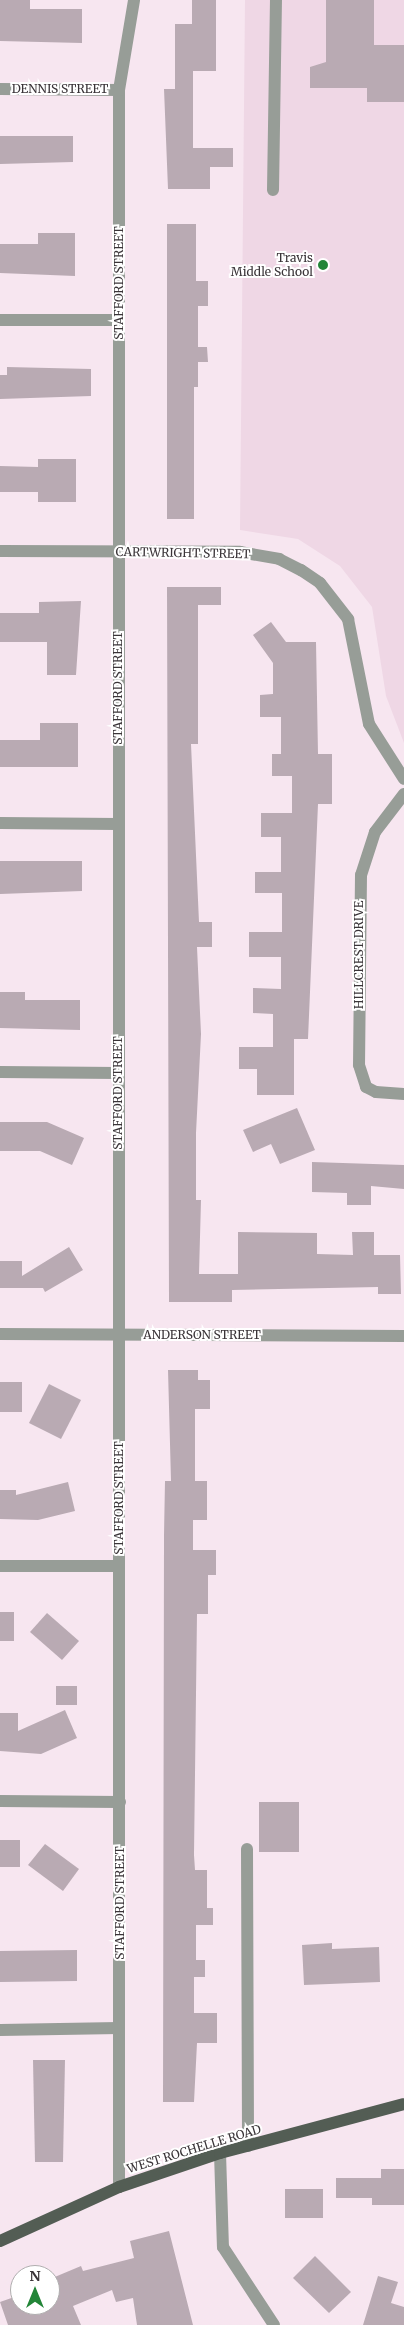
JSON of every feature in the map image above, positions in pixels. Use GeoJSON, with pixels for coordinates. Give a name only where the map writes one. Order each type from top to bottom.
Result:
{"type":"FeatureCollection","features":[{"type":"Feature","properties":{"kind":"main road","name":"WEST ROCHELLE ROAD"},"geometry":{"type":"LineString","coordinates":[[0,2241],[119,2186],[220,2153],[404,2104]]}},
{"type":"Feature","properties":{"kind":"street","name":"STAFFORD STREET"},"geometry":{"type":"LineString","coordinates":[[119,2186],[119,90],[134,0]]}},
{"type":"Feature","properties":{"kind":"street"},"geometry":{"type":"LineString","coordinates":[[273,190],[276,0]]}},
{"type":"Feature","properties":{"kind":"street","name":"DENNIS STREET"},"geometry":{"type":"LineString","coordinates":[[0,89],[119,90]]}},
{"type":"Feature","properties":{"kind":"street"},"geometry":{"type":"LineString","coordinates":[[0,320],[119,320]]}},
{"type":"Feature","properties":{"kind":"street","name":"CARTWRIGHT STREET"},"geometry":{"type":"LineString","coordinates":[[0,551],[260,554],[279,559],[320,583],[348,619],[369,724],[404,779]]}},
{"type":"Feature","properties":{"kind":"street","name":"HILLCREST DRIVE"},"geometry":{"type":"LineString","coordinates":[[404,794],[375,832],[361,875],[359,1006],[362,1080],[376,1092],[404,1094]]}},
{"type":"Feature","properties":{"kind":"street"},"geometry":{"type":"LineString","coordinates":[[0,823],[118,824]]}},
{"type":"Feature","properties":{"kind":"street"},"geometry":{"type":"LineString","coordinates":[[0,1072],[118,1072]]}},
{"type":"Feature","properties":{"kind":"street","name":"ANDERSON STREET"},"geometry":{"type":"LineString","coordinates":[[0,1334],[404,1336]]}},
{"type":"Feature","properties":{"kind":"street"},"geometry":{"type":"LineString","coordinates":[[0,1566],[119,1566]]}},
{"type":"Feature","properties":{"kind":"street"},"geometry":{"type":"LineString","coordinates":[[0,1801],[120,1802]]}},
{"type":"Feature","properties":{"kind":"street"},"geometry":{"type":"LineString","coordinates":[[247,1849],[248,2146]]}},
{"type":"Feature","properties":{"kind":"street"},"geometry":{"type":"LineString","coordinates":[[0,2030],[119,2028]]}},
{"type":"Feature","properties":{"kind":"street"},"geometry":{"type":"LineString","coordinates":[[220,2153],[223,2247],[274,2325]]}},
{"type":"Feature","properties":{"kind":"shaded area","name":"Travis Middle School"},"geometry":{"type":"Polygon","coordinates":[[[245,0],[404,0],[404,743],[386,696],[372,607],[340,566],[298,539],[240,530],[245,0]]]}},
{"type":"Feature","properties":{"kind":"building"},"geometry":{"type":"Polygon","coordinates":[[[0,0],[30,0],[30,9],[82,9],[82,43],[0,41],[0,0]]]}},
{"type":"Feature","properties":{"kind":"building"},"geometry":{"type":"Polygon","coordinates":[[[192,0],[216,0],[216,71],[193,71],[193,148],[233,148],[233,167],[210,167],[210,189],[168,189],[164,89],[175,89],[175,24],[192,24],[192,0]]]}},
{"type":"Feature","properties":{"kind":"building"},"geometry":{"type":"Polygon","coordinates":[[[326,0],[374,0],[374,45],[404,45],[404,102],[367,102],[367,88],[310,88],[310,67],[326,62],[326,0]]]}},
{"type":"Feature","properties":{"kind":"building"},"geometry":{"type":"Polygon","coordinates":[[[0,136],[73,136],[73,162],[0,164],[0,136]]]}},
{"type":"Feature","properties":{"kind":"building"},"geometry":{"type":"Polygon","coordinates":[[[167,224],[196,224],[196,281],[208,281],[208,306],[198,306],[198,347],[207,347],[208,362],[198,362],[198,387],[194,387],[194,519],[167,519],[167,224]]]}},
{"type":"Feature","properties":{"kind":"building"},"geometry":{"type":"Polygon","coordinates":[[[38,233],[75,233],[75,276],[0,273],[0,244],[38,244],[38,233]]]}},
{"type":"Feature","properties":{"kind":"building"},"geometry":{"type":"Polygon","coordinates":[[[7,367],[91,369],[91,396],[0,399],[0,375],[7,375],[7,367]]]}},
{"type":"Feature","properties":{"kind":"building"},"geometry":{"type":"Polygon","coordinates":[[[38,459],[76,459],[76,502],[38,502],[38,492],[0,492],[0,466],[38,467],[38,459]]]}},
{"type":"Feature","properties":{"kind":"building"},"geometry":{"type":"Polygon","coordinates":[[[167,587],[221,587],[221,605],[198,605],[198,744],[191,744],[199,922],[212,922],[212,947],[197,947],[201,1034],[196,1133],[196,1200],[201,1200],[199,1274],[238,1274],[238,1232],[317,1233],[317,1254],[353,1255],[352,1232],[374,1232],[374,1255],[400,1255],[401,1294],[378,1294],[378,1287],[232,1290],[232,1302],[169,1302],[167,587]]]}},
{"type":"Feature","properties":{"kind":"building"},"geometry":{"type":"Polygon","coordinates":[[[81,601],[76,675],[47,675],[47,642],[0,642],[0,613],[39,613],[39,602],[81,601]]]}},
{"type":"Feature","properties":{"kind":"building"},"geometry":{"type":"Polygon","coordinates":[[[271,622],[286,642],[316,642],[318,754],[332,754],[332,804],[318,804],[308,1039],[294,1039],[294,1095],[257,1095],[257,1069],[239,1069],[239,1047],[273,1047],[273,1014],[253,1013],[253,988],[281,989],[281,957],[249,957],[249,932],[282,932],[282,893],[255,893],[255,872],[281,872],[281,837],[261,837],[261,813],[292,813],[292,776],[272,776],[272,754],[281,754],[281,717],[260,717],[260,695],[273,694],[273,663],[253,635],[271,622]]]}},
{"type":"Feature","properties":{"kind":"building"},"geometry":{"type":"Polygon","coordinates":[[[40,723],[78,723],[78,767],[0,767],[0,740],[40,740],[40,723]]]}},
{"type":"Feature","properties":{"kind":"building"},"geometry":{"type":"Polygon","coordinates":[[[0,861],[82,861],[82,891],[0,894],[0,861]]]}},
{"type":"Feature","properties":{"kind":"building"},"geometry":{"type":"Polygon","coordinates":[[[0,992],[25,992],[25,1000],[80,1000],[80,1030],[0,1028],[0,992]]]}},
{"type":"Feature","properties":{"kind":"building"},"geometry":{"type":"Polygon","coordinates":[[[297,1108],[315,1150],[280,1164],[271,1144],[253,1152],[243,1130],[297,1108]]]}},
{"type":"Feature","properties":{"kind":"building"},"geometry":{"type":"Polygon","coordinates":[[[0,1122],[47,1122],[84,1138],[72,1165],[40,1151],[0,1151],[0,1122]]]}},
{"type":"Feature","properties":{"kind":"building"},"geometry":{"type":"Polygon","coordinates":[[[312,1162],[404,1165],[404,1189],[371,1186],[371,1205],[347,1205],[347,1193],[312,1192],[312,1162]]]}},
{"type":"Feature","properties":{"kind":"building"},"geometry":{"type":"Polygon","coordinates":[[[69,1247],[83,1270],[45,1292],[43,1288],[0,1288],[0,1261],[22,1261],[22,1276],[69,1247]]]}},
{"type":"Feature","properties":{"kind":"building"},"geometry":{"type":"Polygon","coordinates":[[[168,1370],[198,1370],[198,1380],[210,1380],[210,1409],[195,1409],[195,1481],[207,1481],[207,1520],[193,1520],[193,1550],[216,1550],[216,1575],[208,1575],[208,1614],[197,1614],[194,1855],[195,1870],[207,1870],[207,1908],[213,1908],[213,1925],[196,1925],[196,1960],[205,1960],[205,1977],[194,1977],[194,2013],[217,2013],[217,2043],[197,2043],[194,2102],[163,2102],[164,1535],[165,1481],[171,1481],[168,1370]]]}},
{"type":"Feature","properties":{"kind":"building"},"geometry":{"type":"Polygon","coordinates":[[[0,1382],[22,1382],[22,1412],[0,1412],[0,1382]]]}},
{"type":"Feature","properties":{"kind":"building"},"geometry":{"type":"Polygon","coordinates":[[[49,1384],[81,1400],[61,1439],[29,1423],[49,1384]]]}},
{"type":"Feature","properties":{"kind":"building"},"geometry":{"type":"Polygon","coordinates":[[[68,1482],[75,1511],[38,1520],[0,1519],[0,1490],[16,1490],[16,1495],[68,1482]]]}},
{"type":"Feature","properties":{"kind":"building"},"geometry":{"type":"Polygon","coordinates":[[[0,1612],[14,1612],[14,1641],[0,1641],[0,1612]]]}},
{"type":"Feature","properties":{"kind":"building"},"geometry":{"type":"Polygon","coordinates":[[[47,1613],[79,1641],[62,1660],[30,1632],[47,1613]]]}},
{"type":"Feature","properties":{"kind":"building"},"geometry":{"type":"Polygon","coordinates":[[[56,1686],[77,1686],[77,1705],[56,1705],[56,1686]]]}},
{"type":"Feature","properties":{"kind":"building"},"geometry":{"type":"Polygon","coordinates":[[[65,1710],[77,1738],[41,1754],[0,1751],[0,1713],[18,1713],[18,1731],[65,1710]]]}},
{"type":"Feature","properties":{"kind":"building"},"geometry":{"type":"Polygon","coordinates":[[[259,1802],[299,1802],[299,1852],[259,1852],[259,1802]]]}},
{"type":"Feature","properties":{"kind":"building"},"geometry":{"type":"Polygon","coordinates":[[[0,1840],[20,1840],[20,1867],[0,1867],[0,1840]]]}},
{"type":"Feature","properties":{"kind":"building"},"geometry":{"type":"Polygon","coordinates":[[[45,1844],[79,1869],[63,1891],[28,1865],[45,1844]]]}},
{"type":"Feature","properties":{"kind":"building"},"geometry":{"type":"Polygon","coordinates":[[[332,1943],[332,1949],[379,1947],[380,1982],[304,1985],[302,1945],[332,1943]]]}},
{"type":"Feature","properties":{"kind":"building"},"geometry":{"type":"Polygon","coordinates":[[[77,1950],[77,1981],[0,1982],[0,1951],[77,1950]]]}},
{"type":"Feature","properties":{"kind":"building"},"geometry":{"type":"Polygon","coordinates":[[[33,2060],[65,2060],[63,2162],[35,2162],[33,2060]]]}},
{"type":"Feature","properties":{"kind":"building"},"geometry":{"type":"Polygon","coordinates":[[[381,2169],[404,2169],[404,2205],[372,2205],[372,2198],[336,2198],[336,2178],[381,2178],[381,2169]]]}},
{"type":"Feature","properties":{"kind":"building"},"geometry":{"type":"Polygon","coordinates":[[[285,2189],[323,2189],[323,2218],[285,2218],[285,2189]]]}},
{"type":"Feature","properties":{"kind":"building"},"geometry":{"type":"Polygon","coordinates":[[[169,2231],[193,2325],[137,2325],[133,2298],[116,2302],[112,2290],[73,2306],[81,2325],[8,2325],[0,2302],[10,2298],[10,2315],[60,2315],[60,2275],[81,2266],[83,2271],[134,2258],[130,2241],[169,2231]]]}},
{"type":"Feature","properties":{"kind":"building"},"geometry":{"type":"Polygon","coordinates":[[[315,2256],[351,2292],[329,2313],[293,2278],[315,2256]]]}},
{"type":"Feature","properties":{"kind":"building"},"geometry":{"type":"Polygon","coordinates":[[[378,2276],[398,2282],[391,2303],[404,2307],[404,2325],[363,2325],[378,2276]]]}},
{"type":"Feature","properties":{"kind":"place","name":"Travis Middle School"},"geometry":{"type":"Point","coordinates":[323,265]}}]}
